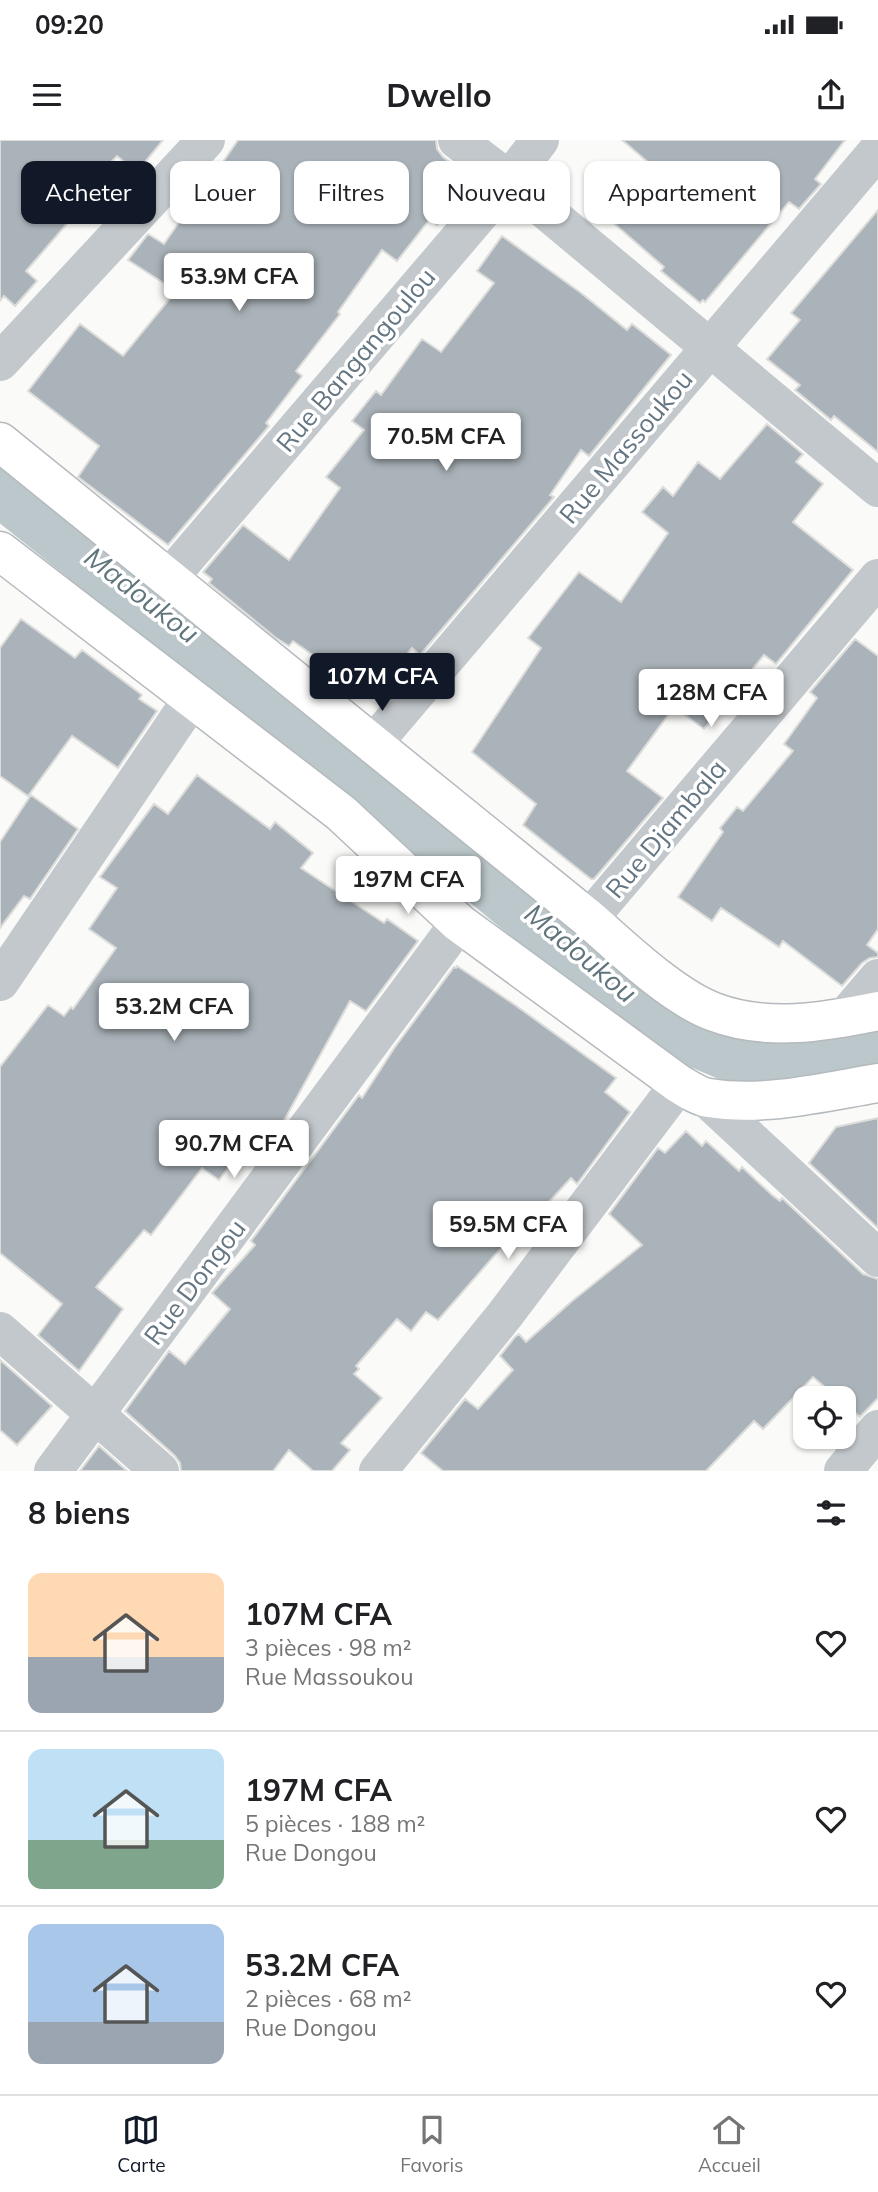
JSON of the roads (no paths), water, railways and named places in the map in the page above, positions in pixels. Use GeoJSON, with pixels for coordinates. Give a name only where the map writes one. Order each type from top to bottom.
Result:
{"type":"FeatureCollection","features":[{"type":"Feature","properties":{"kind":"main road"},"geometry":{"type":"LineString","coordinates":[[0,442],[589,919],[633,958],[690,1000],[714,1013],[779,1025],[861,1014]]}},
{"type":"Feature","properties":{"kind":"main road"},"geometry":{"type":"LineString","coordinates":[[0,551],[341,813],[459,923],[693,1091],[749,1100],[798,1096],[878,1083]]}},
{"type":"Feature","properties":{"kind":"street"},"geometry":{"type":"LineString","coordinates":[[0,362],[206,140]]}},
{"type":"Feature","properties":{"kind":"street"},"geometry":{"type":"LineString","coordinates":[[457,140],[484,161]]}},
{"type":"Feature","properties":{"kind":"street","name":"Rue Bangangoulou"},"geometry":{"type":"LineString","coordinates":[[524,161],[540,140]]}},
{"type":"Feature","properties":{"kind":"street","name":"Rue Massoukou"},"geometry":{"type":"LineString","coordinates":[[373,744],[878,150]]}},
{"type":"Feature","properties":{"kind":"street","name":"Rue Bangangoulou"},"geometry":{"type":"LineString","coordinates":[[169,579],[472,224]]}},
{"type":"Feature","properties":{"kind":"street"},"geometry":{"type":"LineString","coordinates":[[561,224],[878,488]]}},
{"type":"Feature","properties":{"kind":"street","name":"Rue Djambala"},"geometry":{"type":"LineString","coordinates":[[589,919],[878,578]]}},
{"type":"Feature","properties":{"kind":"street"},"geometry":{"type":"LineString","coordinates":[[0,982],[191,700]]}},
{"type":"Feature","properties":{"kind":"street","name":"Rue Dongou"},"geometry":{"type":"LineString","coordinates":[[53,1471],[459,923]]}},
{"type":"Feature","properties":{"kind":"street"},"geometry":{"type":"LineString","coordinates":[[861,1014],[878,978]]}},
{"type":"Feature","properties":{"kind":"street"},"geometry":{"type":"LineString","coordinates":[[378,1471],[693,1091],[878,1258]]}},
{"type":"Feature","properties":{"kind":"street"},"geometry":{"type":"LineString","coordinates":[[0,1331],[160,1471]]}},
{"type":"Feature","properties":{"kind":"street"},"geometry":{"type":"LineString","coordinates":[[843,1471],[878,1429]]}},
{"type":"Feature","properties":{"kind":"waterway","name":"Madoukou"},"geometry":{"type":"LineString","coordinates":[[0,482],[359,768],[661,1019],[729,1048],[816,1057],[878,1045]]}}]}
